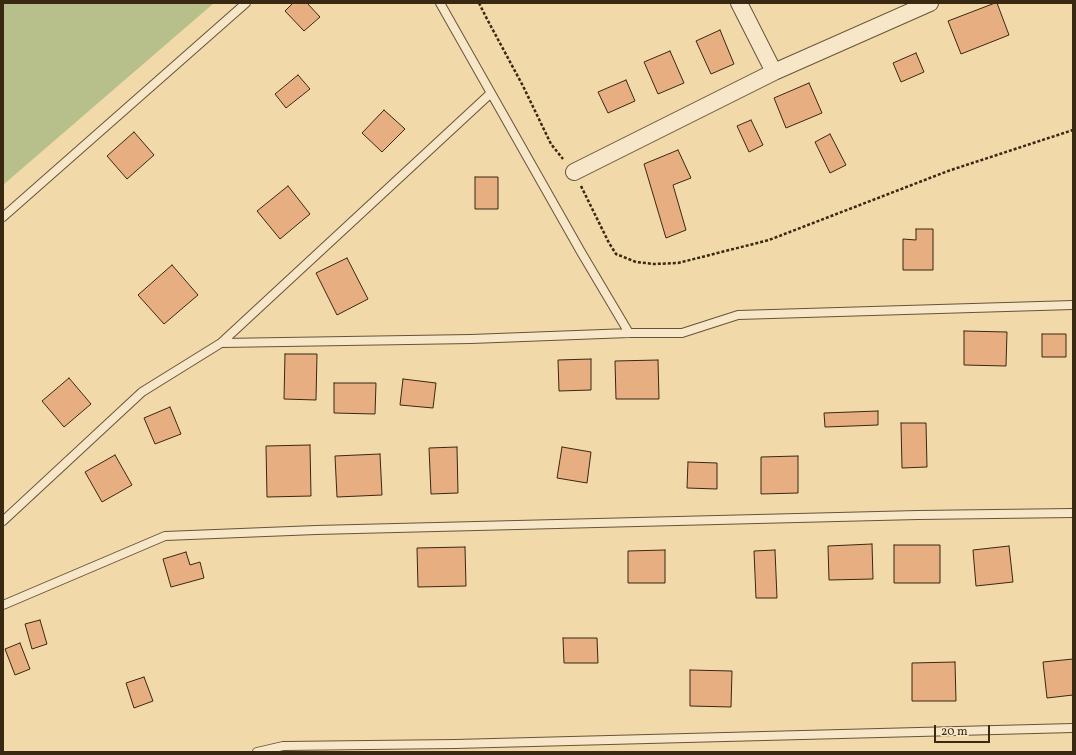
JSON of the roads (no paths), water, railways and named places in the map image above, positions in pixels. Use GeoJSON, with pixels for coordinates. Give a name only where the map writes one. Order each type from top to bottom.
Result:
{"type":"FeatureCollection","features":[{"type":"Feature","properties":{"kind":"street"},"geometry":{"type":"LineString","coordinates":[[739,3],[774,72]]}},
{"type":"Feature","properties":{"kind":"street"},"geometry":{"type":"LineString","coordinates":[[574,172],[774,72],[930,3]]}},
{"type":"Feature","properties":{"kind":"lane"},"geometry":{"type":"LineString","coordinates":[[3,216],[246,3]]}},
{"type":"Feature","properties":{"kind":"lane"},"geometry":{"type":"LineString","coordinates":[[440,3],[581,252],[629,333]]}},
{"type":"Feature","properties":{"kind":"lane"},"geometry":{"type":"LineString","coordinates":[[3,521],[142,392],[221,343],[491,93]]}},
{"type":"Feature","properties":{"kind":"lane"},"geometry":{"type":"LineString","coordinates":[[221,343],[471,340],[629,333],[682,333],[738,315],[1073,305]]}},
{"type":"Feature","properties":{"kind":"lane"},"geometry":{"type":"LineString","coordinates":[[3,605],[165,536],[316,530],[823,517],[1073,513]]}},
{"type":"Feature","properties":{"kind":"lane"},"geometry":{"type":"LineString","coordinates":[[257,752],[283,746],[455,744],[1073,728]]}}]}
